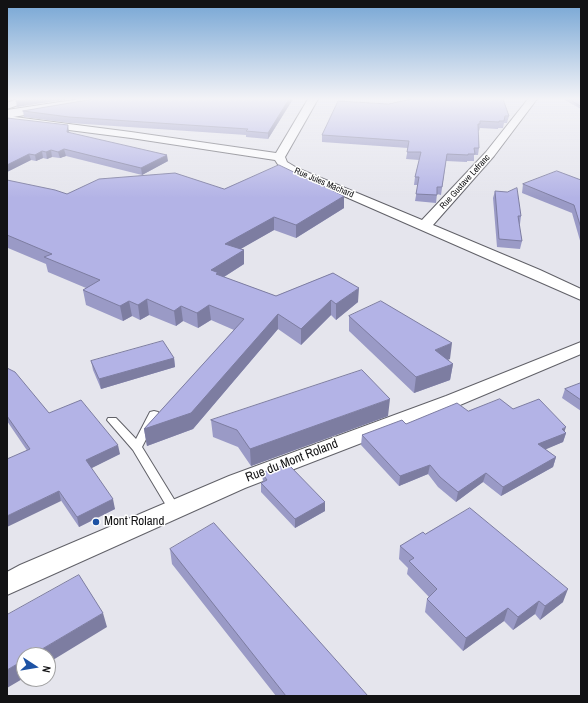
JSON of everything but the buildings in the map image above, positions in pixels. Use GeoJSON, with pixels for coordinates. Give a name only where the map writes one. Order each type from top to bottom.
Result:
{"type":"FeatureCollection","features":[{"type":"Feature","properties":{"kind":"street"},"geometry":{"type":"LineString","coordinates":[[106,132],[279,157],[294,132]]}},
{"type":"Feature","properties":{"kind":"street","name":"Rue Gustave Lefranc"},"geometry":{"type":"LineString","coordinates":[[423,225],[430,221],[490,154],[507,132]]}},
{"type":"Feature","properties":{"kind":"street","name":"Rue Jules Machard"},"geometry":{"type":"LineString","coordinates":[[279,157],[280,161],[292,170],[535,272],[581,295]]}},
{"type":"Feature","properties":{"kind":"street","name":"Rue du Mont Roland"},"geometry":{"type":"LineString","coordinates":[[7,584],[237,482],[555,360],[581,347]]}},
{"type":"Feature","properties":{"kind":"lane"},"geometry":{"type":"LineString","coordinates":[[137,447],[154,414]]}},
{"type":"Feature","properties":{"kind":"lane"},"geometry":{"type":"LineString","coordinates":[[112,420],[137,447],[174,509]]}},
{"type":"Feature","properties":{"kind":"place","name":"Mont Roland"},"geometry":{"type":"Point","coordinates":[96,522]}}]}
